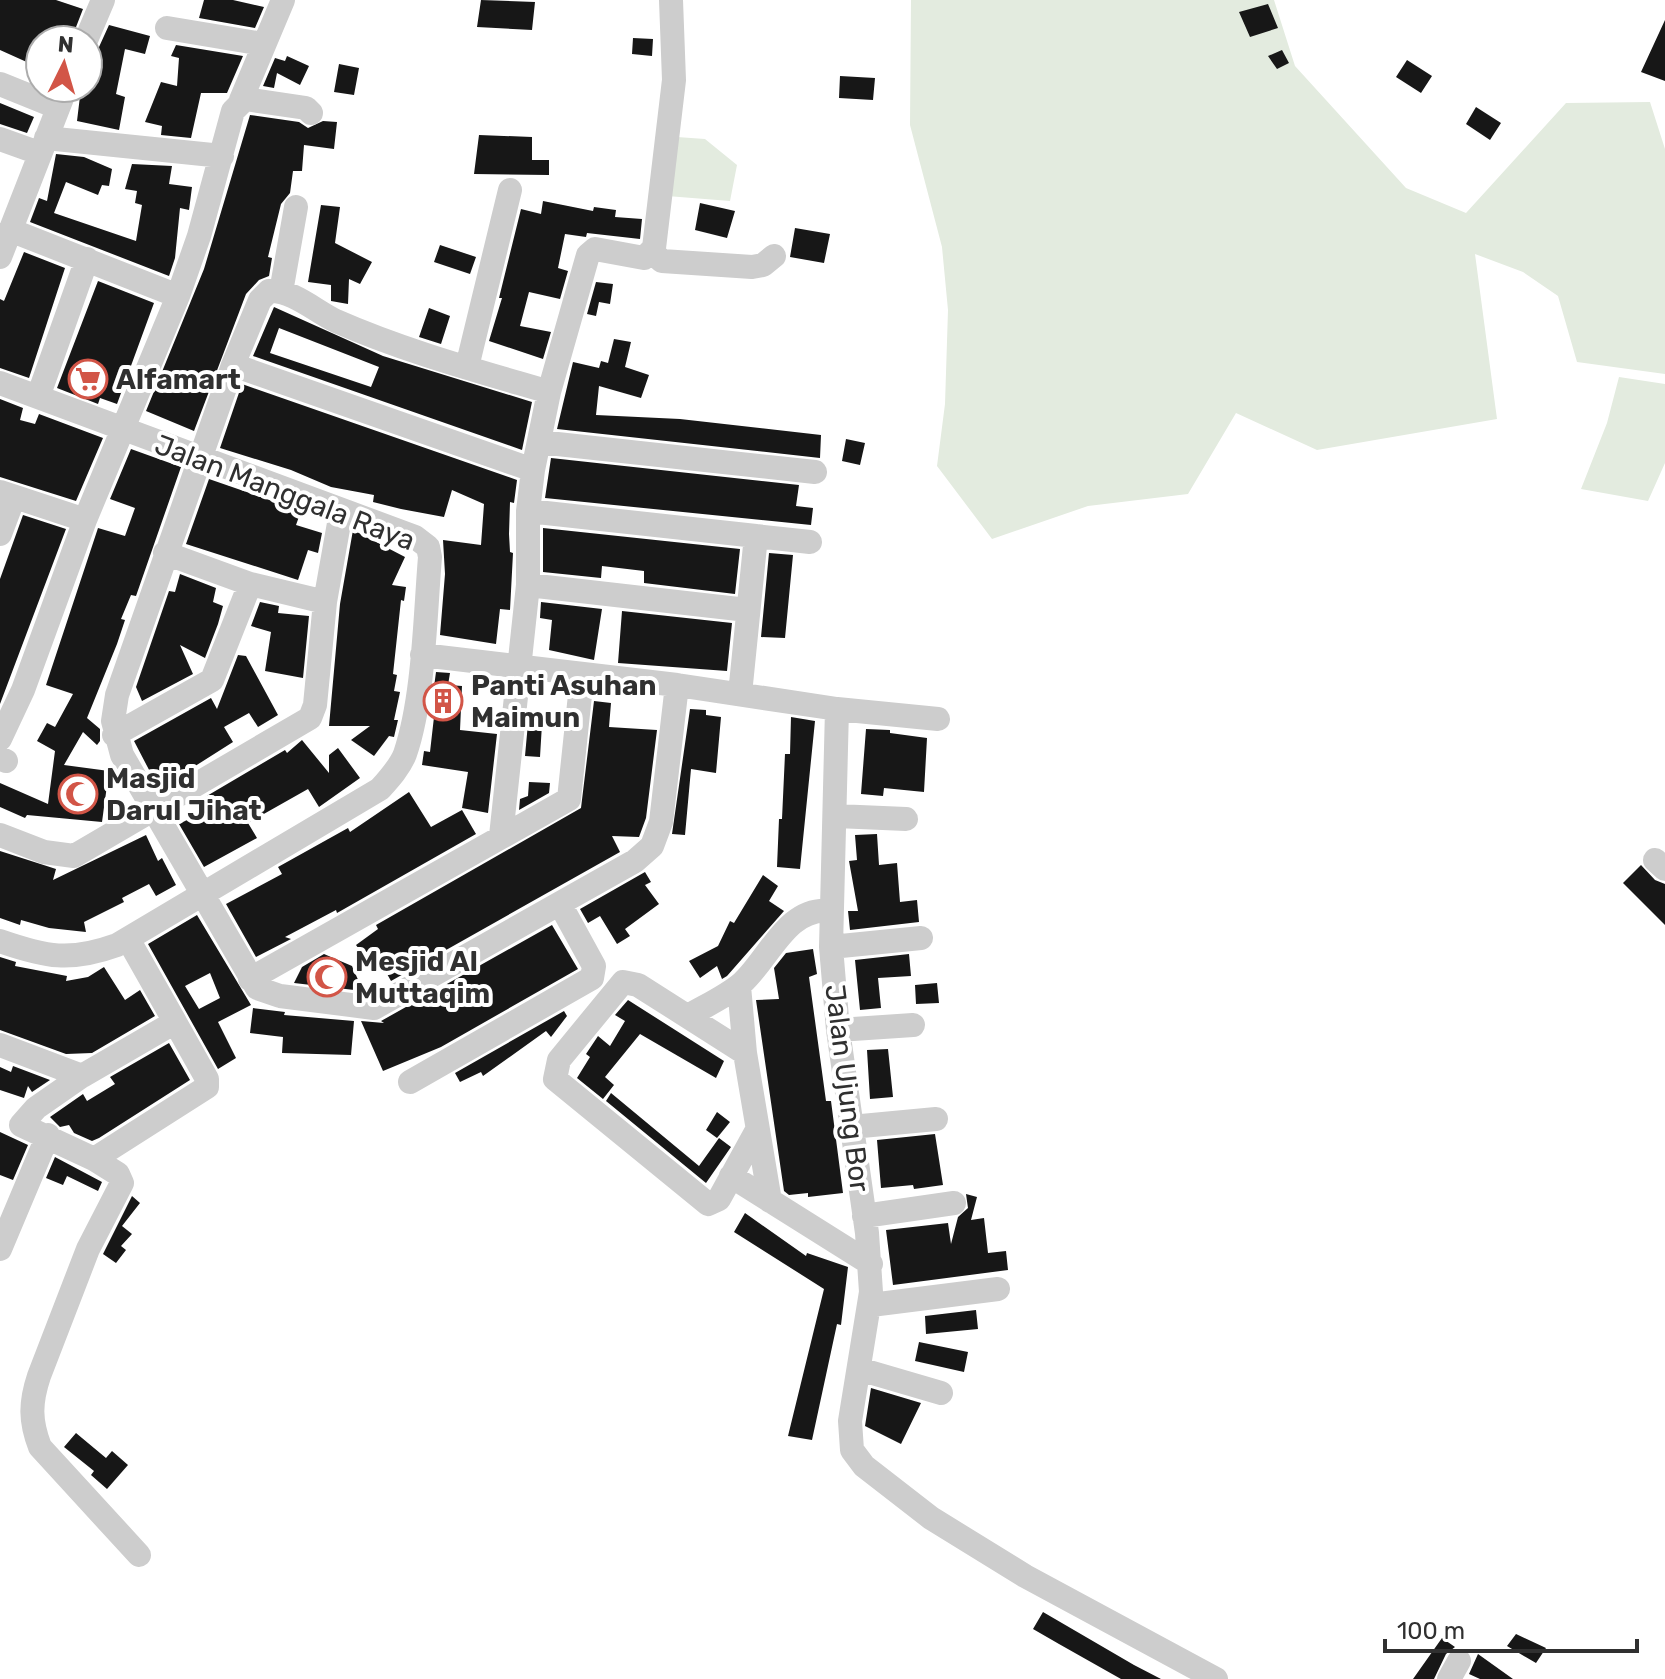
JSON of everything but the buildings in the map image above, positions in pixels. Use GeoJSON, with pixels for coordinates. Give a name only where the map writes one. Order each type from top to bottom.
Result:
{"type":"FeatureCollection","features":[{"type":"Feature","properties":{"kind":"street"},"geometry":{"type":"LineString","coordinates":[[2,753],[85,520],[178,296],[222,156],[231,116],[241,100],[283,0]]}},
{"type":"Feature","properties":{"kind":"street"},"geometry":{"type":"LineString","coordinates":[[501,836],[528,585],[528,511],[533,470],[549,392],[589,252],[603,249],[644,258],[652,252],[674,80],[671,0]]}},
{"type":"Feature","properties":{"kind":"street"},"geometry":{"type":"LineString","coordinates":[[88,24],[92,1]]}},
{"type":"Feature","properties":{"kind":"street"},"geometry":{"type":"LineString","coordinates":[[167,28],[263,44]]}},
{"type":"Feature","properties":{"kind":"street"},"geometry":{"type":"LineString","coordinates":[[0,84],[24,89]]}},
{"type":"Feature","properties":{"kind":"street"},"geometry":{"type":"LineString","coordinates":[[241,100],[308,110]]}},
{"type":"Feature","properties":{"kind":"street"},"geometry":{"type":"LineString","coordinates":[[0,257],[59,104]]}},
{"type":"Feature","properties":{"kind":"street"},"geometry":{"type":"LineString","coordinates":[[0,139],[42,146],[222,156]]}},
{"type":"Feature","properties":{"kind":"street"},"geometry":{"type":"LineString","coordinates":[[467,367],[510,190]]}},
{"type":"Feature","properties":{"kind":"street"},"geometry":{"type":"LineString","coordinates":[[281,292],[296,207]]}},
{"type":"Feature","properties":{"kind":"street"},"geometry":{"type":"LineString","coordinates":[[10,230],[178,296]]}},
{"type":"Feature","properties":{"kind":"street"},"geometry":{"type":"LineString","coordinates":[[652,252],[662,261],[752,267],[763,265],[774,256]]}},
{"type":"Feature","properties":{"kind":"street"},"geometry":{"type":"LineString","coordinates":[[38,397],[87,259]]}},
{"type":"Feature","properties":{"kind":"street"},"geometry":{"type":"LineString","coordinates":[[549,392],[336,321],[281,292],[269,291],[260,300],[233,365],[165,553],[117,695],[114,735],[257,988],[272,994],[374,1008],[635,861],[655,841],[661,822],[677,685]]}},
{"type":"Feature","properties":{"kind":"street"},"geometry":{"type":"LineString","coordinates":[[233,365],[533,470]]}},
{"type":"Feature","properties":{"kind":"street","name":"Jalan Manggala Raya"},"geometry":{"type":"LineString","coordinates":[[0,383],[124,432],[415,537],[428,547],[422,655],[404,756],[380,789],[128,939],[76,957],[29,951],[0,941]]}},
{"type":"Feature","properties":{"kind":"street"},"geometry":{"type":"LineString","coordinates":[[539,442],[815,472]]}},
{"type":"Feature","properties":{"kind":"street"},"geometry":{"type":"LineString","coordinates":[[0,534],[7,494],[85,520]]}},
{"type":"Feature","properties":{"kind":"street"},"geometry":{"type":"LineString","coordinates":[[528,511],[810,542]]}},
{"type":"Feature","properties":{"kind":"street"},"geometry":{"type":"LineString","coordinates":[[0,835],[44,852],[74,856],[310,718],[322,654],[325,602],[341,512]]}},
{"type":"Feature","properties":{"kind":"street"},"geometry":{"type":"LineString","coordinates":[[740,694],[756,536]]}},
{"type":"Feature","properties":{"kind":"street"},"geometry":{"type":"LineString","coordinates":[[165,553],[250,584],[325,602]]}},
{"type":"Feature","properties":{"kind":"street"},"geometry":{"type":"LineString","coordinates":[[114,735],[212,680],[250,584]]}},
{"type":"Feature","properties":{"kind":"street"},"geometry":{"type":"LineString","coordinates":[[528,585],[747,610]]}},
{"type":"Feature","properties":{"kind":"street"},"geometry":{"type":"LineString","coordinates":[[422,655],[519,669],[677,685],[837,709],[938,719]]}},
{"type":"Feature","properties":{"kind":"street"},"geometry":{"type":"LineString","coordinates":[[250,979],[571,797],[582,676]]}},
{"type":"Feature","properties":{"kind":"street","name":"Jalan Ujung Bor"},"geometry":{"type":"LineString","coordinates":[[837,709],[831,947],[838,1030],[871,1264],[871,1305],[850,1421],[852,1450],[864,1466],[931,1518],[1025,1576],[1216,1679]]}},
{"type":"Feature","properties":{"kind":"street"},"geometry":{"type":"LineString","coordinates":[[836,816],[906,819]]}},
{"type":"Feature","properties":{"kind":"street"},"geometry":{"type":"LineString","coordinates":[[410,1082],[592,978],[594,966],[560,904]]}},
{"type":"Feature","properties":{"kind":"street"},"geometry":{"type":"LineString","coordinates":[[688,1016],[739,986],[794,920],[812,910],[830,911]]}},
{"type":"Feature","properties":{"kind":"street"},"geometry":{"type":"LineString","coordinates":[[831,947],[921,938]]}},
{"type":"Feature","properties":{"kind":"street"},"geometry":{"type":"LineString","coordinates":[[94,1159],[207,1087],[207,1079],[128,939]]}},
{"type":"Feature","properties":{"kind":"street"},"geometry":{"type":"LineString","coordinates":[[745,1053],[638,985],[619,984],[559,1060],[555,1079],[701,1200],[717,1203],[757,1130]]}},
{"type":"Feature","properties":{"kind":"street"},"geometry":{"type":"LineString","coordinates":[[739,986],[745,1053],[770,1201]]}},
{"type":"Feature","properties":{"kind":"street"},"geometry":{"type":"LineString","coordinates":[[11,1122],[175,1022]]}},
{"type":"Feature","properties":{"kind":"street"},"geometry":{"type":"LineString","coordinates":[[838,1030],[913,1025]]}},
{"type":"Feature","properties":{"kind":"street"},"geometry":{"type":"LineString","coordinates":[[0,1045],[82,1076]]}},
{"type":"Feature","properties":{"kind":"street"},"geometry":{"type":"LineString","coordinates":[[851,1127],[936,1119]]}},
{"type":"Feature","properties":{"kind":"street"},"geometry":{"type":"LineString","coordinates":[[11,1122],[48,1135],[94,1159],[118,1174],[122,1183],[88,1249],[39,1376],[32,1397],[32,1425],[40,1447],[139,1555]]}},
{"type":"Feature","properties":{"kind":"street"},"geometry":{"type":"LineString","coordinates":[[0,1249],[48,1135]]}},
{"type":"Feature","properties":{"kind":"street"},"geometry":{"type":"LineString","coordinates":[[731,1176],[871,1264]]}},
{"type":"Feature","properties":{"kind":"street"},"geometry":{"type":"LineString","coordinates":[[864,1216],[954,1203]]}},
{"type":"Feature","properties":{"kind":"street"},"geometry":{"type":"LineString","coordinates":[[871,1305],[998,1289]]}},
{"type":"Feature","properties":{"kind":"street"},"geometry":{"type":"LineString","coordinates":[[859,1369],[941,1393]]}},
{"type":"Feature","properties":{"kind":"shaded area"},"geometry":{"type":"Polygon","coordinates":[[[911,0],[1274,0],[1295,66],[1406,188],[1466,213],[1566,103],[1650,102],[1665,149],[1665,374],[1577,362],[1558,296],[1523,272],[1475,254],[1497,419],[1317,450],[1236,413],[1188,494],[1088,506],[992,539],[937,466],[945,404],[948,310],[942,247],[910,125],[911,0]]]}},
{"type":"Feature","properties":{"kind":"shaded area"},"geometry":{"type":"Polygon","coordinates":[[[677,137],[705,139],[737,165],[730,201],[667,196],[677,137]]]}},
{"type":"Feature","properties":{"kind":"shaded area"},"geometry":{"type":"Polygon","coordinates":[[[1619,377],[1665,384],[1665,463],[1648,501],[1581,489],[1607,423],[1619,377]]]}},
{"type":"Feature","properties":{"kind":"place","name":"Alfamart"},"geometry":{"type":"Point","coordinates":[88,379]}},
{"type":"Feature","properties":{"kind":"place","name":"Panti Asuhan Maimun"},"geometry":{"type":"Point","coordinates":[443,701]}},
{"type":"Feature","properties":{"kind":"place","name":"Masjid Darul Jihat"},"geometry":{"type":"Point","coordinates":[78,794]}},
{"type":"Feature","properties":{"kind":"place","name":"Mesjid Al Muttaqim"},"geometry":{"type":"Point","coordinates":[327,977]}}]}
